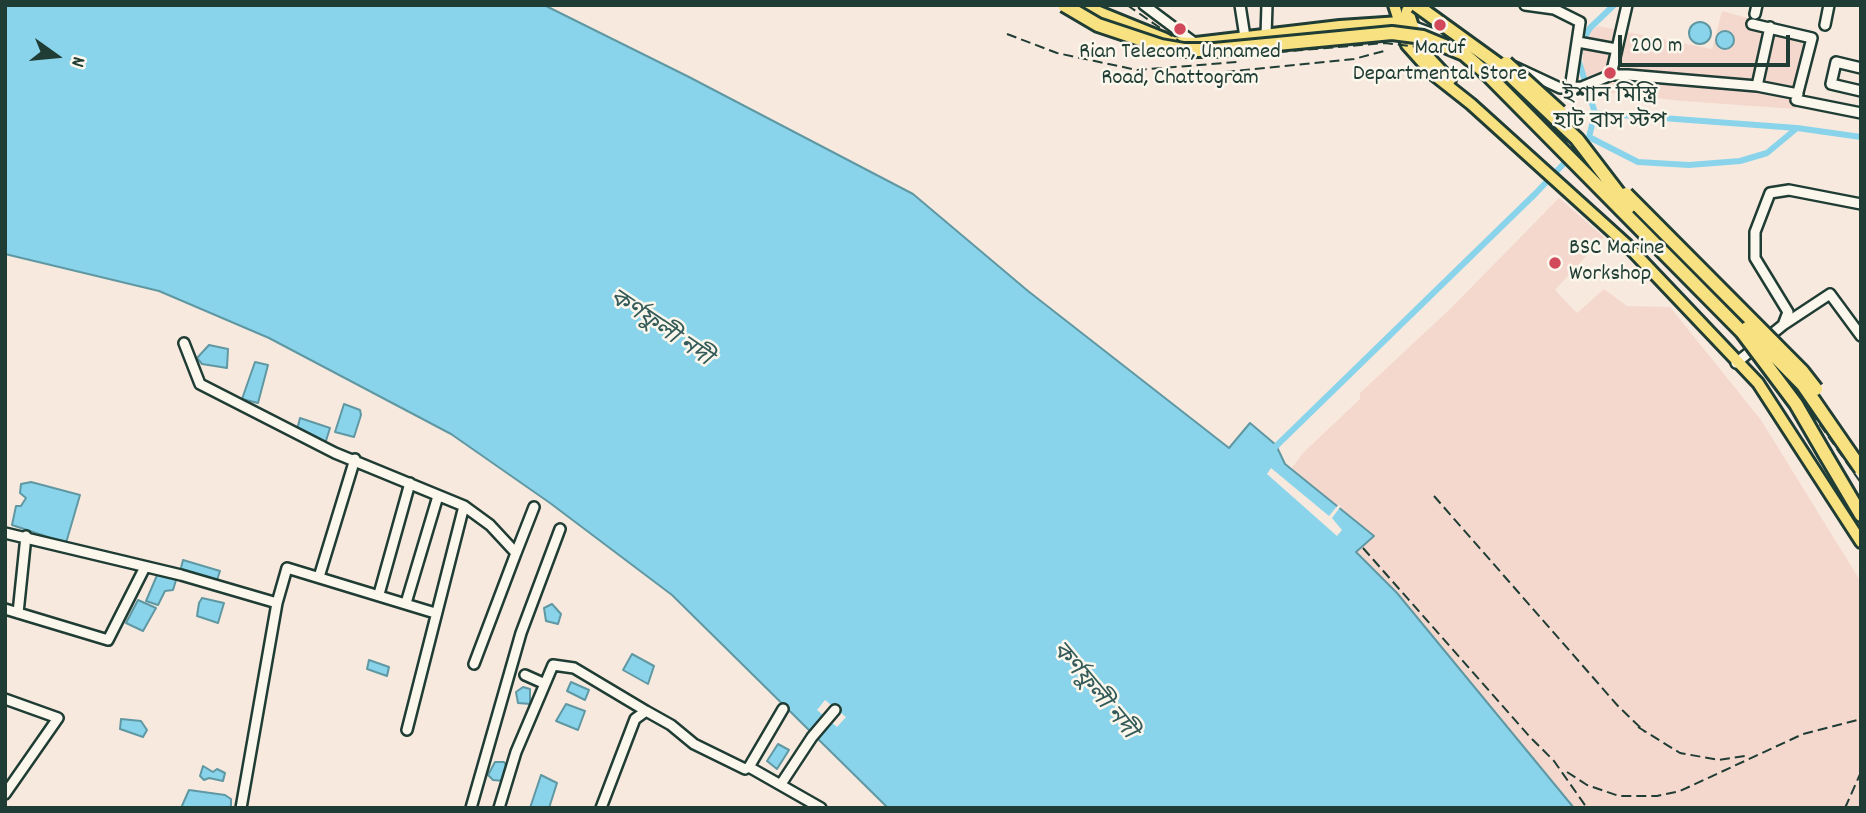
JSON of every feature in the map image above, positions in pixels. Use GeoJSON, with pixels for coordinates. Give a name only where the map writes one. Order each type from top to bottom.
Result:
{"type":"FeatureCollection","features":[{"type":"Feature","properties":{"kind":"highway"},"geometry":{"type":"LineString","coordinates":[[1064,5],[1098,25],[1161,46],[1184,50],[1214,50],[1392,33],[1423,37],[1464,54],[1742,332],[1796,404],[1861,515]]}},
{"type":"Feature","properties":{"kind":"highway"},"geometry":{"type":"LineString","coordinates":[[1079,5],[1173,43],[1196,44],[1266,35],[1406,25],[1410,7],[1499,65],[1577,139],[1639,218],[1803,385],[1861,469]]}},
{"type":"Feature","properties":{"kind":"highway"},"geometry":{"type":"LineString","coordinates":[[1427,5],[1500,57],[1581,131],[1625,192],[1802,371],[1861,454]]}},
{"type":"Feature","properties":{"kind":"main road"},"geometry":{"type":"LineString","coordinates":[[1394,5],[1406,25],[1407,45],[1433,74],[1471,104],[1677,294],[1758,383],[1861,542]]}},
{"type":"Feature","properties":{"kind":"street"},"geometry":{"type":"LineString","coordinates":[[1144,5],[1196,44]]}},
{"type":"Feature","properties":{"kind":"street"},"geometry":{"type":"LineString","coordinates":[[1240,5],[1245,37]]}},
{"type":"Feature","properties":{"kind":"street"},"geometry":{"type":"LineString","coordinates":[[1266,35],[1267,5]]}},
{"type":"Feature","properties":{"kind":"street"},"geometry":{"type":"LineString","coordinates":[[1525,5],[1573,16],[1580,22],[1570,89]]}},
{"type":"Feature","properties":{"kind":"street"},"geometry":{"type":"LineString","coordinates":[[1611,75],[1627,5]]}},
{"type":"Feature","properties":{"kind":"street"},"geometry":{"type":"LineString","coordinates":[[1825,25],[1829,5]]}},
{"type":"Feature","properties":{"kind":"street"},"geometry":{"type":"LineString","coordinates":[[1754,14],[1770,27],[1812,38],[1796,100],[1861,113]]}},
{"type":"Feature","properties":{"kind":"street"},"geometry":{"type":"LineString","coordinates":[[1406,25],[1496,58],[1560,88],[1582,87],[1611,75],[1757,86],[1798,94]]}},
{"type":"Feature","properties":{"kind":"street"},"geometry":{"type":"LineString","coordinates":[[1757,86],[1770,27]]}},
{"type":"Feature","properties":{"kind":"street"},"geometry":{"type":"LineString","coordinates":[[1578,42],[1616,49]]}},
{"type":"Feature","properties":{"kind":"street"},"geometry":{"type":"LineString","coordinates":[[1861,68],[1836,62],[1830,84],[1861,91]]}},
{"type":"Feature","properties":{"kind":"street"},"geometry":{"type":"LineString","coordinates":[[1783,325],[1788,312],[1755,258],[1755,232],[1770,193],[1789,190],[1861,205]]}},
{"type":"Feature","properties":{"kind":"street"},"geometry":{"type":"LineString","coordinates":[[1737,363],[1783,325],[1830,294],[1861,336]]}},
{"type":"Feature","properties":{"kind":"street"},"geometry":{"type":"LineString","coordinates":[[184,343],[200,384],[335,453],[464,506],[490,525],[516,553]]}},
{"type":"Feature","properties":{"kind":"street"},"geometry":{"type":"LineString","coordinates":[[319,576],[355,459]]}},
{"type":"Feature","properties":{"kind":"street"},"geometry":{"type":"LineString","coordinates":[[379,594],[410,483]]}},
{"type":"Feature","properties":{"kind":"street"},"geometry":{"type":"LineString","coordinates":[[406,603],[438,496]]}},
{"type":"Feature","properties":{"kind":"street"},"geometry":{"type":"LineString","coordinates":[[407,730],[464,506]]}},
{"type":"Feature","properties":{"kind":"street"},"geometry":{"type":"LineString","coordinates":[[474,664],[534,508]]}},
{"type":"Feature","properties":{"kind":"street"},"geometry":{"type":"LineString","coordinates":[[471,808],[521,633],[560,529]]}},
{"type":"Feature","properties":{"kind":"street"},"geometry":{"type":"LineString","coordinates":[[5,533],[26,536],[277,603]]}},
{"type":"Feature","properties":{"kind":"street"},"geometry":{"type":"LineString","coordinates":[[18,613],[26,536]]}},
{"type":"Feature","properties":{"kind":"street"},"geometry":{"type":"LineString","coordinates":[[5,609],[108,640],[145,567]]}},
{"type":"Feature","properties":{"kind":"street"},"geometry":{"type":"LineString","coordinates":[[241,808],[277,603],[286,568],[435,613]]}},
{"type":"Feature","properties":{"kind":"street"},"geometry":{"type":"LineString","coordinates":[[499,808],[516,752],[553,665],[574,668],[671,725],[694,744],[733,766],[743,769],[750,767],[821,808]]}},
{"type":"Feature","properties":{"kind":"street"},"geometry":{"type":"LineString","coordinates":[[525,675],[543,684]]}},
{"type":"Feature","properties":{"kind":"street"},"geometry":{"type":"LineString","coordinates":[[5,699],[58,718],[5,794]]}},
{"type":"Feature","properties":{"kind":"street"},"geometry":{"type":"LineString","coordinates":[[750,767],[783,709]]}},
{"type":"Feature","properties":{"kind":"street"},"geometry":{"type":"LineString","coordinates":[[781,783],[812,737],[835,710]]}},
{"type":"Feature","properties":{"kind":"street"},"geometry":{"type":"LineString","coordinates":[[601,808],[635,719],[646,711]]}},
{"type":"Feature","properties":{"kind":"shaded area"},"geometry":{"type":"Polygon","coordinates":[[[1722,11],[1814,36],[1796,109],[1682,101],[1596,91],[1583,71],[1583,48],[1591,31],[1598,26],[1712,49],[1722,11]]]}},
{"type":"Feature","properties":{"kind":"shaded area"},"geometry":{"type":"Polygon","coordinates":[[[1559,198],[1604,237],[1555,290],[1577,313],[1604,289],[1627,306],[1670,307],[1761,420],[1861,582],[1861,808],[1574,808],[1397,593],[1356,552],[1373,536],[1291,469],[1303,453],[1360,399],[1360,393],[1450,309],[1559,198]]]}},
{"type":"Feature","properties":{"kind":"water","name":"কর্ণফুলী নদী"},"geometry":{"type":"Polygon","coordinates":[[[5,5],[544,5],[689,77],[913,194],[1028,291],[1229,448],[1250,423],[1276,445],[1285,464],[1374,536],[1356,552],[1397,593],[1574,808],[888,808],[672,595],[550,503],[451,434],[269,338],[159,291],[5,254],[5,5]]]}},
{"type":"Feature","properties":{"kind":"water"},"geometry":{"type":"Polygon","coordinates":[[[1700,22],[1708,25],[1711,33],[1708,41],[1700,44],[1692,41],[1689,33],[1692,25],[1700,22]]]}},
{"type":"Feature","properties":{"kind":"water"},"geometry":{"type":"Polygon","coordinates":[[[1725,31],[1731,34],[1734,40],[1731,46],[1725,49],[1719,46],[1716,40],[1719,34],[1725,31]]]}},
{"type":"Feature","properties":{"kind":"water"},"geometry":{"type":"Polygon","coordinates":[[[209,345],[228,349],[227,368],[202,364],[197,358],[209,345]]]}},
{"type":"Feature","properties":{"kind":"water"},"geometry":{"type":"Polygon","coordinates":[[[255,362],[268,365],[258,403],[242,399],[255,362]]]}},
{"type":"Feature","properties":{"kind":"water"},"geometry":{"type":"Polygon","coordinates":[[[344,404],[360,410],[354,437],[335,432],[344,404]]]}},
{"type":"Feature","properties":{"kind":"water"},"geometry":{"type":"Polygon","coordinates":[[[300,418],[330,428],[325,444],[297,430],[300,418]]]}},
{"type":"Feature","properties":{"kind":"water"},"geometry":{"type":"Polygon","coordinates":[[[31,482],[80,495],[66,543],[12,525],[16,506],[21,506],[26,498],[20,493],[21,484],[31,482]]]}},
{"type":"Feature","properties":{"kind":"water"},"geometry":{"type":"Polygon","coordinates":[[[183,560],[220,571],[216,583],[180,572],[183,560]]]}},
{"type":"Feature","properties":{"kind":"water"},"geometry":{"type":"Polygon","coordinates":[[[158,573],[177,577],[173,590],[165,591],[158,605],[146,601],[158,573]]]}},
{"type":"Feature","properties":{"kind":"water"},"geometry":{"type":"Polygon","coordinates":[[[202,598],[224,603],[218,623],[197,616],[202,598]]]}},
{"type":"Feature","properties":{"kind":"water"},"geometry":{"type":"Polygon","coordinates":[[[138,600],[156,608],[143,631],[126,623],[138,600]]]}},
{"type":"Feature","properties":{"kind":"water"},"geometry":{"type":"Polygon","coordinates":[[[552,604],[561,614],[558,624],[546,621],[544,608],[552,604]]]}},
{"type":"Feature","properties":{"kind":"water"},"geometry":{"type":"Polygon","coordinates":[[[632,654],[654,666],[648,684],[623,670],[632,654]]]}},
{"type":"Feature","properties":{"kind":"water"},"geometry":{"type":"Polygon","coordinates":[[[369,660],[389,667],[387,676],[367,669],[369,660]]]}},
{"type":"Feature","properties":{"kind":"water"},"geometry":{"type":"Polygon","coordinates":[[[571,682],[589,690],[585,700],[567,691],[571,682]]]}},
{"type":"Feature","properties":{"kind":"water"},"geometry":{"type":"Polygon","coordinates":[[[523,687],[530,689],[530,704],[518,703],[516,692],[523,687]]]}},
{"type":"Feature","properties":{"kind":"water"},"geometry":{"type":"Polygon","coordinates":[[[566,704],[585,711],[578,730],[556,721],[566,704]]]}},
{"type":"Feature","properties":{"kind":"water"},"geometry":{"type":"Polygon","coordinates":[[[121,719],[141,721],[147,730],[143,737],[120,729],[121,719]]]}},
{"type":"Feature","properties":{"kind":"water"},"geometry":{"type":"Polygon","coordinates":[[[778,744],[789,750],[777,769],[767,761],[778,744]]]}},
{"type":"Feature","properties":{"kind":"water"},"geometry":{"type":"Polygon","coordinates":[[[495,762],[504,762],[508,768],[504,781],[493,780],[488,775],[495,762]]]}},
{"type":"Feature","properties":{"kind":"water"},"geometry":{"type":"Polygon","coordinates":[[[203,766],[213,772],[217,769],[225,773],[223,781],[209,778],[204,780],[200,776],[203,766]]]}},
{"type":"Feature","properties":{"kind":"water"},"geometry":{"type":"Polygon","coordinates":[[[541,775],[557,783],[549,808],[530,808],[541,775]]]}},
{"type":"Feature","properties":{"kind":"water"},"geometry":{"type":"Polygon","coordinates":[[[189,790],[225,795],[231,799],[231,808],[181,808],[189,790]]]}},
{"type":"Feature","properties":{"kind":"pier"},"geometry":{"type":"Polygon","coordinates":[[[1271,468],[1329,516],[1339,504],[1341,506],[1332,518],[1342,530],[1337,536],[1267,474],[1271,468]]]}},
{"type":"Feature","properties":{"kind":"pier"},"geometry":{"type":"Polygon","coordinates":[[[825,700],[846,717],[837,727],[817,710],[825,700]]]}},
{"type":"Feature","properties":{"kind":"waterway"},"geometry":{"type":"LineString","coordinates":[[1271,451],[1536,193],[1589,137],[1595,113],[1578,59],[1583,40],[1590,28],[1614,5]]}},
{"type":"Feature","properties":{"kind":"waterway"},"geometry":{"type":"LineString","coordinates":[[1595,113],[1797,128]]}},
{"type":"Feature","properties":{"kind":"waterway"},"geometry":{"type":"LineString","coordinates":[[1589,137],[1638,162],[1689,165],[1740,161],[1767,153],[1797,128],[1861,137]]}},
{"type":"Feature","properties":{"kind":"railway"},"geometry":{"type":"LineString","coordinates":[[1127,5],[1182,43],[1232,56],[1385,43],[1469,53],[1489,67],[1728,294],[1861,483]]}},
{"type":"Feature","properties":{"kind":"railway"},"geometry":{"type":"LineString","coordinates":[[1007,34],[1057,53],[1137,70],[1237,62]]}},
{"type":"Feature","properties":{"kind":"railway"},"geometry":{"type":"LineString","coordinates":[[1225,72],[1354,59],[1384,51]]}},
{"type":"Feature","properties":{"kind":"railway"},"geometry":{"type":"LineString","coordinates":[[1434,496],[1618,706],[1645,732]]}},
{"type":"Feature","properties":{"kind":"railway"},"geometry":{"type":"LineString","coordinates":[[1363,548],[1554,761],[1587,808]]}},
{"type":"Feature","properties":{"kind":"railway"},"geometry":{"type":"LineString","coordinates":[[1567,772],[1587,785],[1619,796],[1657,796],[1680,791],[1803,734],[1861,719]]}},
{"type":"Feature","properties":{"kind":"railway"},"geometry":{"type":"LineString","coordinates":[[1638,727],[1680,753],[1719,760],[1745,756]]}},
{"type":"Feature","properties":{"kind":"railway"},"geometry":{"type":"LineString","coordinates":[[1845,808],[1861,772]]}},
{"type":"Feature","properties":{"kind":"place","name":"Maruf Departmental Store"},"geometry":{"type":"Point","coordinates":[1440,25]}},
{"type":"Feature","properties":{"kind":"place","name":"Rian Telecom, Unnamed Road, Chattogram"},"geometry":{"type":"Point","coordinates":[1180,29]}},
{"type":"Feature","properties":{"kind":"place","name":"ইশান মিস্ত্রি হাট বাস স্টপ"},"geometry":{"type":"Point","coordinates":[1610,73]}},
{"type":"Feature","properties":{"kind":"place","name":"BSC Marine Workshop"},"geometry":{"type":"Point","coordinates":[1555,263]}}]}
